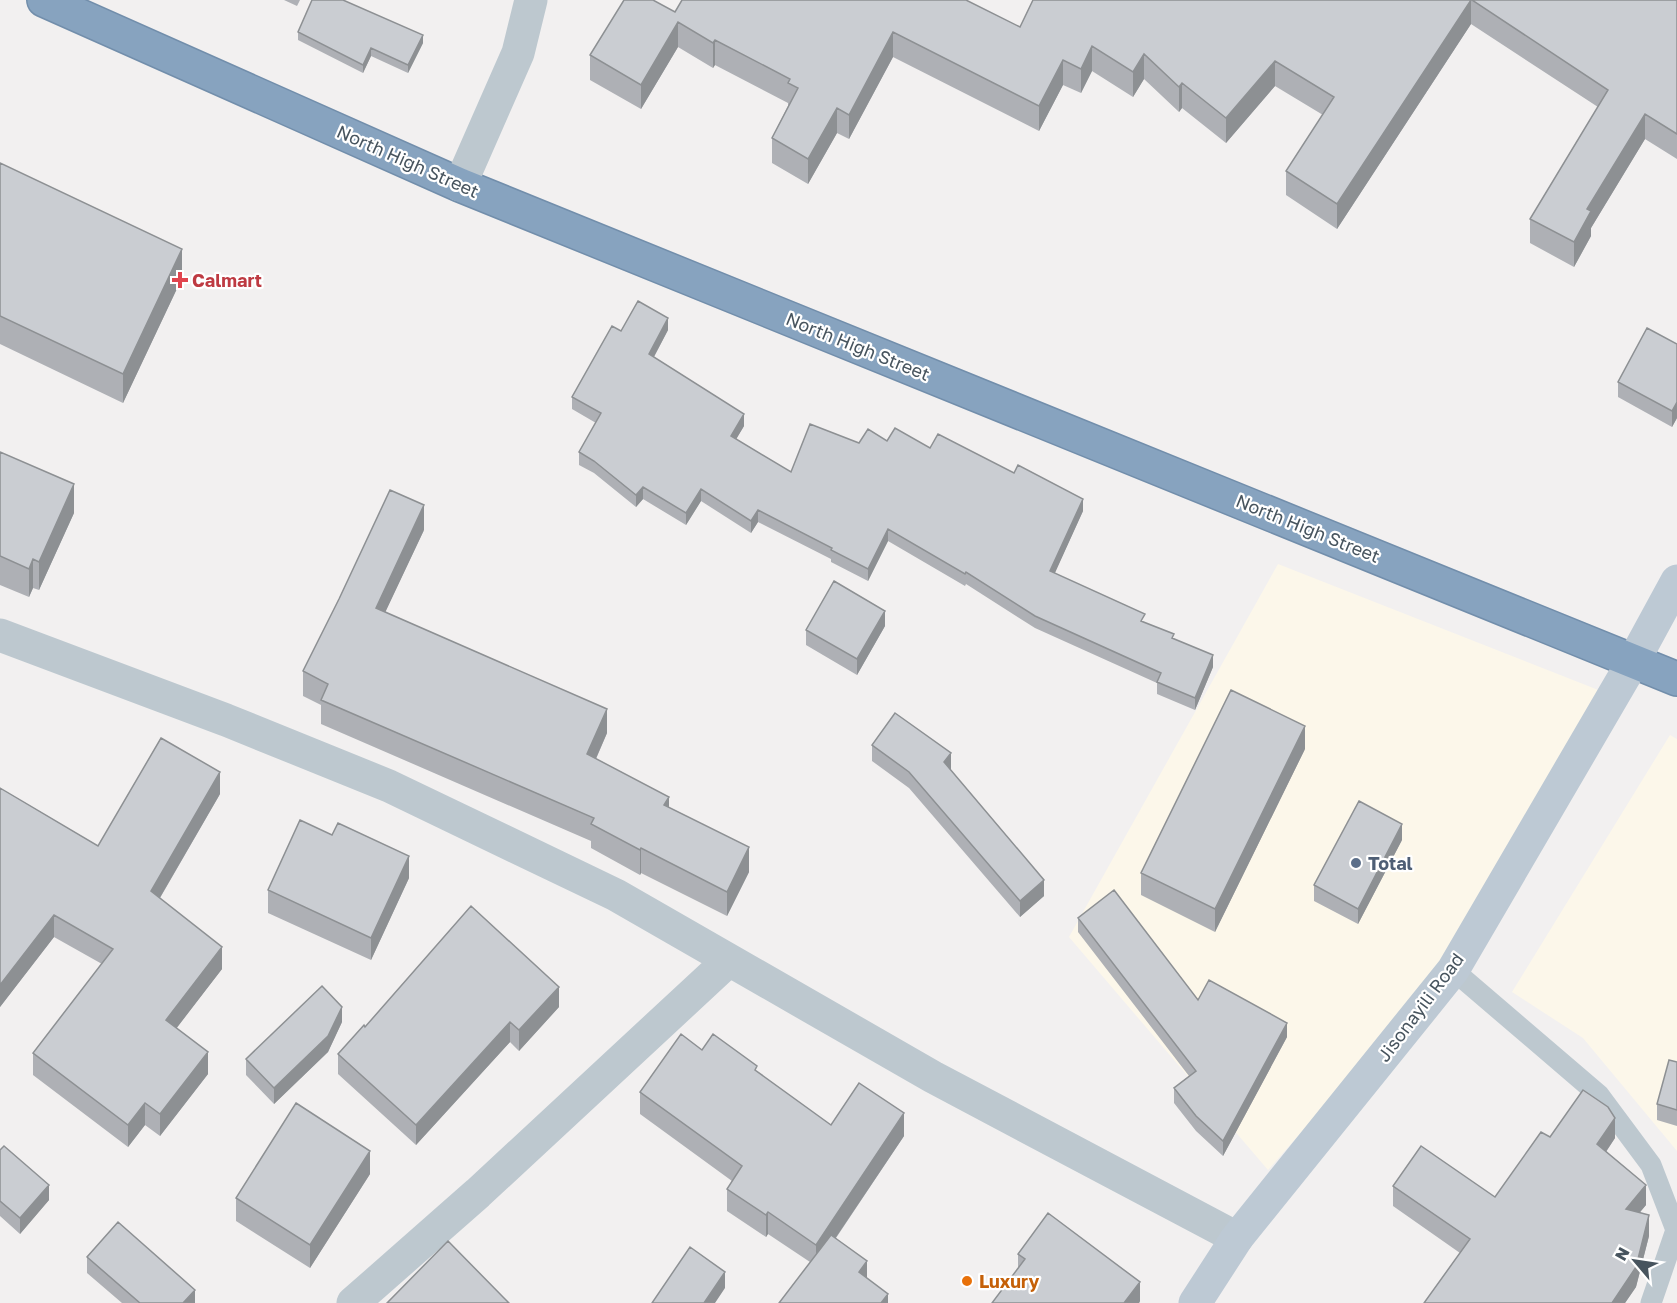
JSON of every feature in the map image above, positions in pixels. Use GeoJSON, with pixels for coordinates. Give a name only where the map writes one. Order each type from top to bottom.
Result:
{"type":"FeatureCollection","features":[{"type":"Feature","properties":{"kind":"highway","name":"North High Street"},"geometry":{"type":"LineString","coordinates":[[44,0],[460,185],[1677,679]]}},
{"type":"Feature","properties":{"kind":"street"},"geometry":{"type":"LineString","coordinates":[[460,185],[518,53],[531,0]]}},
{"type":"Feature","properties":{"kind":"street","name":"Jisonayili Road"},"geometry":{"type":"LineString","coordinates":[[1195,1303],[1237,1238],[1453,970],[1634,660],[1677,581]]}},
{"type":"Feature","properties":{"kind":"street"},"geometry":{"type":"LineString","coordinates":[[0,636],[226,720],[390,786],[616,895],[933,1077],[1237,1238]]}},
{"type":"Feature","properties":{"kind":"street"},"geometry":{"type":"LineString","coordinates":[[353,1303],[487,1185],[728,961]]}},
{"type":"Feature","properties":{"kind":"lane"},"geometry":{"type":"LineString","coordinates":[[1453,970],[1599,1095],[1651,1165],[1676,1230],[1651,1303]]}},
{"type":"Feature","properties":{"kind":"shaded area"},"geometry":{"type":"Polygon","coordinates":[[[1278,564],[1606,693],[1466,931],[1375,1048],[1268,1170],[1069,937],[1278,564]]]}},
{"type":"Feature","properties":{"kind":"shaded area"},"geometry":{"type":"Polygon","coordinates":[[[1670,735],[1677,739],[1677,1151],[1583,1038],[1512,992],[1670,735]]]}},
{"type":"Feature","properties":{"kind":"building"},"geometry":{"type":"Polygon","coordinates":[[[312,0],[343,0],[423,35],[408,65],[371,48],[363,65],[298,32],[312,0]]]}},
{"type":"Feature","properties":{"kind":"building"},"geometry":{"type":"Polygon","coordinates":[[[624,0],[653,0],[675,12],[682,0],[966,0],[1020,27],[1033,0],[1471,0],[1337,204],[1286,171],[1334,97],[1275,61],[1226,118],[1182,83],[1179,87],[1144,54],[1133,72],[1092,46],[1081,69],[1063,60],[1039,106],[893,32],[849,115],[837,108],[808,159],[772,138],[798,88],[788,83],[790,79],[715,40],[713,43],[678,22],[641,85],[590,55],[624,0]]]}},
{"type":"Feature","properties":{"kind":"building"},"geometry":{"type":"Polygon","coordinates":[[[1472,0],[1677,0],[1677,134],[1645,114],[1587,209],[1591,211],[1574,242],[1530,219],[1608,90],[1472,0]]]}},
{"type":"Feature","properties":{"kind":"building"},"geometry":{"type":"Polygon","coordinates":[[[0,163],[182,249],[123,374],[0,316],[0,163]]]}},
{"type":"Feature","properties":{"kind":"building"},"geometry":{"type":"Polygon","coordinates":[[[638,301],[668,318],[649,354],[744,414],[731,436],[791,472],[810,424],[859,443],[868,429],[887,441],[895,428],[930,448],[938,434],[1014,473],[1018,465],[1083,499],[1050,571],[1145,614],[1141,621],[1174,634],[1172,638],[1213,655],[1195,698],[1157,682],[1161,673],[1035,616],[966,572],[965,574],[888,529],[868,569],[758,510],[751,521],[701,489],[686,513],[643,487],[636,495],[594,461],[579,452],[601,413],[572,397],[612,326],[621,331],[638,301]]]}},
{"type":"Feature","properties":{"kind":"building"},"geometry":{"type":"Polygon","coordinates":[[[1647,328],[1677,344],[1677,402],[1672,411],[1618,382],[1647,328]]]}},
{"type":"Feature","properties":{"kind":"building"},"geometry":{"type":"Polygon","coordinates":[[[0,452],[74,484],[39,562],[33,559],[29,569],[0,556],[0,452]]]}},
{"type":"Feature","properties":{"kind":"building"},"geometry":{"type":"Polygon","coordinates":[[[390,490],[424,505],[376,608],[607,709],[587,754],[669,797],[664,805],[749,847],[727,892],[591,824],[594,818],[321,700],[328,684],[303,671],[390,490]]]}},
{"type":"Feature","properties":{"kind":"building"},"geometry":{"type":"Polygon","coordinates":[[[834,581],[885,611],[857,659],[806,630],[834,581]]]}},
{"type":"Feature","properties":{"kind":"building"},"geometry":{"type":"Polygon","coordinates":[[[1231,690],[1305,726],[1215,909],[1141,873],[1231,690]]]}},
{"type":"Feature","properties":{"kind":"building"},"geometry":{"type":"Polygon","coordinates":[[[895,713],[951,753],[944,762],[1044,880],[1020,901],[909,772],[872,745],[895,713]]]}},
{"type":"Feature","properties":{"kind":"building"},"geometry":{"type":"Polygon","coordinates":[[[161,738],[220,772],[151,891],[222,947],[166,1020],[208,1052],[160,1114],[145,1103],[128,1125],[33,1053],[113,949],[54,915],[0,985],[0,788],[98,846],[161,738]]]}},
{"type":"Feature","properties":{"kind":"building"},"geometry":{"type":"Polygon","coordinates":[[[1359,801],[1402,824],[1358,909],[1314,885],[1359,801]]]}},
{"type":"Feature","properties":{"kind":"building"},"geometry":{"type":"Polygon","coordinates":[[[300,820],[332,835],[338,823],[409,856],[371,938],[268,890],[300,820]]]}},
{"type":"Feature","properties":{"kind":"building"},"geometry":{"type":"Polygon","coordinates":[[[1114,890],[1198,1000],[1209,980],[1287,1023],[1223,1141],[1196,1116],[1174,1088],[1196,1071],[1078,918],[1114,890]]]}},
{"type":"Feature","properties":{"kind":"building"},"geometry":{"type":"Polygon","coordinates":[[[471,906],[559,987],[519,1030],[510,1022],[416,1125],[338,1054],[364,1025],[365,1027],[471,906]]]}},
{"type":"Feature","properties":{"kind":"building"},"geometry":{"type":"Polygon","coordinates":[[[322,986],[342,1007],[328,1036],[274,1088],[246,1059],[322,986]]]}},
{"type":"Feature","properties":{"kind":"building"},"geometry":{"type":"Polygon","coordinates":[[[681,1034],[702,1050],[713,1034],[757,1066],[755,1070],[831,1125],[859,1083],[904,1113],[816,1245],[768,1212],[766,1215],[727,1189],[742,1166],[640,1092],[681,1034]]]}},
{"type":"Feature","properties":{"kind":"building"},"geometry":{"type":"Polygon","coordinates":[[[1669,1060],[1677,1062],[1677,1110],[1657,1104],[1669,1060]]]}},
{"type":"Feature","properties":{"kind":"building"},"geometry":{"type":"Polygon","coordinates":[[[1583,1090],[1608,1107],[1615,1118],[1597,1144],[1646,1185],[1626,1209],[1649,1215],[1636,1267],[1612,1303],[1424,1303],[1470,1239],[1393,1186],[1421,1146],[1495,1197],[1541,1132],[1550,1137],[1583,1090]]]}},
{"type":"Feature","properties":{"kind":"building"},"geometry":{"type":"Polygon","coordinates":[[[296,1103],[370,1151],[310,1245],[236,1198],[296,1103]]]}},
{"type":"Feature","properties":{"kind":"building"},"geometry":{"type":"Polygon","coordinates":[[[4,1146],[49,1185],[20,1218],[0,1201],[0,1150],[4,1146]]]}},
{"type":"Feature","properties":{"kind":"building"},"geometry":{"type":"Polygon","coordinates":[[[1048,1213],[1140,1282],[1124,1303],[992,1303],[1025,1259],[1018,1254],[1048,1213]]]}},
{"type":"Feature","properties":{"kind":"building"},"geometry":{"type":"Polygon","coordinates":[[[118,1222],[195,1290],[183,1303],[140,1303],[87,1257],[118,1222]]]}},
{"type":"Feature","properties":{"kind":"building"},"geometry":{"type":"Polygon","coordinates":[[[831,1235],[867,1261],[859,1272],[888,1294],[881,1303],[779,1303],[831,1235]]]}},
{"type":"Feature","properties":{"kind":"building"},"geometry":{"type":"Polygon","coordinates":[[[448,1241],[509,1303],[387,1303],[448,1241]]]}},
{"type":"Feature","properties":{"kind":"building"},"geometry":{"type":"Polygon","coordinates":[[[690,1247],[725,1272],[704,1303],[652,1303],[690,1247]]]}},
{"type":"Feature","properties":{"kind":"place","name":"Calmart"},"geometry":{"type":"Point","coordinates":[180,280]}},
{"type":"Feature","properties":{"kind":"place","name":"Total"},"geometry":{"type":"Point","coordinates":[1356,863]}},
{"type":"Feature","properties":{"kind":"place","name":"Luxury"},"geometry":{"type":"Point","coordinates":[967,1281]}}]}
